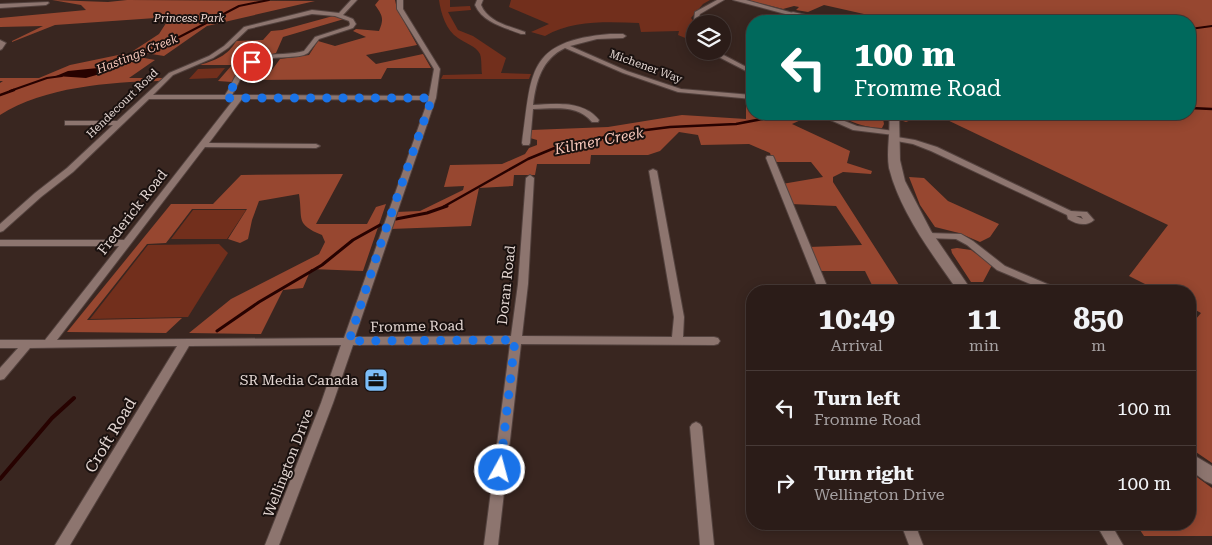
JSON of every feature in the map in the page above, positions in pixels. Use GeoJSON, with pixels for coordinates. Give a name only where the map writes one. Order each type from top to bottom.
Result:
{"type":"FeatureCollection","features":[{"type":"Feature","properties":{"kind":"street"},"geometry":{"type":"LineString","coordinates":[[226,98],[245,67],[252,62],[269,56],[302,54],[306,52],[317,38],[351,27],[353,24],[351,20],[340,16],[354,0]]}},
{"type":"Feature","properties":{"kind":"street","name":"Wellington Drive"},"geometry":{"type":"LineString","coordinates":[[272,545],[349,341],[432,98],[437,69],[400,9],[400,0]]}},
{"type":"Feature","properties":{"kind":"street"},"geometry":{"type":"LineString","coordinates":[[480,0],[478,6],[485,17],[523,34]]}},
{"type":"Feature","properties":{"kind":"street"},"geometry":{"type":"LineString","coordinates":[[697,15],[697,13],[721,0]]}},
{"type":"Feature","properties":{"kind":"street"},"geometry":{"type":"LineString","coordinates":[[737,0],[783,15]]}},
{"type":"Feature","properties":{"kind":"street"},"geometry":{"type":"LineString","coordinates":[[0,6],[46,3]]}},
{"type":"Feature","properties":{"kind":"street","name":"Hendecourt Road"},"geometry":{"type":"LineString","coordinates":[[0,229],[38,195],[70,170],[176,70],[211,57],[226,47],[246,28],[305,13],[340,16]]}},
{"type":"Feature","properties":{"kind":"street"},"geometry":{"type":"LineString","coordinates":[[526,143],[533,83],[546,57],[565,46],[586,38],[623,36]]}},
{"type":"Feature","properties":{"kind":"street","name":"Michener Way"},"geometry":{"type":"LineString","coordinates":[[565,46],[625,72],[680,91],[746,96]]}},
{"type":"Feature","properties":{"kind":"street"},"geometry":{"type":"LineString","coordinates":[[729,60],[746,69]]}},
{"type":"Feature","properties":{"kind":"street"},"geometry":{"type":"LineString","coordinates":[[146,97],[432,98]]}},
{"type":"Feature","properties":{"kind":"street","name":"Frederick Road"},"geometry":{"type":"LineString","coordinates":[[48,344],[240,98]]}},
{"type":"Feature","properties":{"kind":"street"},"geometry":{"type":"LineString","coordinates":[[531,107],[570,106],[592,114],[595,120]]}},
{"type":"Feature","properties":{"kind":"street"},"geometry":{"type":"LineString","coordinates":[[836,120],[856,128],[894,136],[934,149],[1071,214]]}},
{"type":"Feature","properties":{"kind":"street"},"geometry":{"type":"LineString","coordinates":[[894,120],[893,157],[898,179],[907,199],[961,285]]}},
{"type":"Feature","properties":{"kind":"street"},"geometry":{"type":"LineString","coordinates":[[68,124],[118,123]]}},
{"type":"Feature","properties":{"kind":"street"},"geometry":{"type":"LineString","coordinates":[[202,145],[316,146]]}},
{"type":"Feature","properties":{"kind":"street"},"geometry":{"type":"LineString","coordinates":[[770,158],[822,285]]}},
{"type":"Feature","properties":{"kind":"street"},"geometry":{"type":"LineString","coordinates":[[653,171],[679,317],[677,340]]}},
{"type":"Feature","properties":{"kind":"street","name":"Doran Road"},"geometry":{"type":"LineString","coordinates":[[491,545],[523,284],[530,178]]}},
{"type":"Feature","properties":{"kind":"street"},"geometry":{"type":"LineString","coordinates":[[930,236],[958,236],[1001,268],[1041,285]]}},
{"type":"Feature","properties":{"kind":"street"},"geometry":{"type":"LineString","coordinates":[[0,243],[128,243]]}},
{"type":"Feature","properties":{"kind":"street","name":"Fromme Road"},"geometry":{"type":"LineString","coordinates":[[0,344],[515,340],[677,340],[714,342]]}},
{"type":"Feature","properties":{"kind":"street","name":"Croft Road"},"geometry":{"type":"LineString","coordinates":[[62,545],[185,343]]}},
{"type":"Feature","properties":{"kind":"street"},"geometry":{"type":"LineString","coordinates":[[0,376],[27,344]]}},
{"type":"Feature","properties":{"kind":"street"},"geometry":{"type":"LineString","coordinates":[[696,427],[707,545]]}},
{"type":"Feature","properties":{"kind":"street"},"geometry":{"type":"LineString","coordinates":[[1196,464],[1212,476]]}},
{"type":"Feature","properties":{"kind":"street"},"geometry":{"type":"LineString","coordinates":[[910,530],[916,545]]}},
{"type":"Feature","properties":{"kind":"street"},"geometry":{"type":"LineString","coordinates":[[1107,530],[1116,545]]}},
{"type":"Feature","properties":{"kind":"shaded area"},"geometry":{"type":"Polygon","coordinates":[[[439,0],[450,0],[450,7],[470,6],[471,10],[448,12],[458,30],[473,36],[506,58],[501,73],[531,74],[529,79],[441,79],[443,75],[482,74],[480,54],[476,49],[450,31],[443,16],[439,0]]]}},
{"type":"Feature","properties":{"kind":"shaded area"},"geometry":{"type":"Polygon","coordinates":[[[511,0],[710,0],[703,4],[694,15],[686,15],[686,38],[678,35],[679,31],[641,32],[639,23],[603,22],[567,27],[545,36],[531,32],[549,24],[509,7],[511,0]]]}},
{"type":"Feature","properties":{"kind":"shaded area"},"geometry":{"type":"Polygon","coordinates":[[[108,67],[110,71],[86,78],[56,76],[68,71],[108,67]]]}},
{"type":"Feature","properties":{"kind":"shaded area"},"geometry":{"type":"Polygon","coordinates":[[[225,68],[217,78],[189,79],[198,69],[225,68]]]}},
{"type":"Feature","properties":{"kind":"shaded area"},"geometry":{"type":"Polygon","coordinates":[[[193,210],[246,210],[227,239],[171,239],[193,210]]]}},
{"type":"Feature","properties":{"kind":"shaded area"},"geometry":{"type":"Polygon","coordinates":[[[219,244],[228,253],[188,317],[90,319],[148,245],[219,244]]]}},
{"type":"Feature","properties":{"kind":"green space","name":"Princess Park"},"geometry":{"type":"Polygon","coordinates":[[[52,0],[108,2],[127,0],[315,1],[207,26],[164,56],[133,51],[159,34],[170,17],[55,25],[12,42],[43,26],[0,27],[0,18],[86,10],[81,5],[52,0]]]}},
{"type":"Feature","properties":{"kind":"green space"},"geometry":{"type":"Polygon","coordinates":[[[379,0],[395,0],[397,9],[417,45],[366,55],[376,64],[423,54],[431,68],[387,68],[381,79],[240,80],[244,75],[269,74],[280,59],[309,55],[318,41],[335,46],[366,37],[353,31],[356,29],[379,31],[382,18],[375,5],[379,0]]]}},
{"type":"Feature","properties":{"kind":"green space"},"geometry":{"type":"Polygon","coordinates":[[[747,0],[1212,0],[1212,463],[1196,452],[1196,319],[1201,313],[1196,310],[1196,285],[1147,285],[1129,276],[1168,225],[947,120],[1196,120],[1196,15],[868,15],[824,5],[808,12],[796,10],[799,7],[794,6],[783,9],[747,0]]]}},
{"type":"Feature","properties":{"kind":"green space"},"geometry":{"type":"Polygon","coordinates":[[[333,16],[344,19],[283,37],[276,53],[251,63],[232,82],[218,81],[232,65],[200,65],[225,54],[236,41],[263,40],[271,31],[282,30],[333,16]]]}},
{"type":"Feature","properties":{"kind":"green space"},"geometry":{"type":"Polygon","coordinates":[[[123,54],[155,60],[129,78],[163,78],[160,81],[99,85],[57,92],[36,98],[0,115],[0,83],[3,81],[0,81],[0,78],[39,78],[70,65],[123,54]]]}},
{"type":"Feature","properties":{"kind":"green space"},"geometry":{"type":"Polygon","coordinates":[[[682,115],[746,120],[801,120],[792,124],[850,151],[847,163],[872,171],[871,174],[843,172],[833,177],[833,182],[899,285],[872,285],[865,271],[819,271],[809,247],[862,245],[836,206],[791,204],[782,184],[823,177],[811,162],[773,162],[770,153],[749,144],[701,145],[698,135],[679,132],[660,151],[648,155],[591,155],[590,164],[537,164],[535,175],[514,175],[513,186],[479,188],[471,226],[390,229],[396,212],[420,211],[463,190],[464,186],[444,187],[450,165],[502,164],[525,154],[529,148],[537,145],[537,140],[530,138],[531,130],[608,127],[682,115]]]}},
{"type":"Feature","properties":{"kind":"green space"},"geometry":{"type":"Polygon","coordinates":[[[848,120],[883,120],[884,124],[882,128],[857,124],[848,120]]]}},
{"type":"Feature","properties":{"kind":"green space"},"geometry":{"type":"Polygon","coordinates":[[[343,174],[316,224],[367,224],[376,207],[386,204],[363,271],[311,269],[303,288],[283,290],[261,334],[189,333],[231,299],[319,254],[325,242],[322,235],[304,224],[299,194],[259,201],[248,239],[240,243],[228,239],[247,209],[192,209],[166,243],[147,244],[87,320],[182,318],[166,333],[67,332],[171,204],[213,204],[241,175],[343,174]]]}},
{"type":"Feature","properties":{"kind":"green space"},"geometry":{"type":"Polygon","coordinates":[[[909,177],[924,178],[948,201],[999,224],[990,237],[980,242],[959,233],[935,227],[920,205],[909,177]]]}},
{"type":"Feature","properties":{"kind":"green space"},"geometry":{"type":"Polygon","coordinates":[[[951,249],[971,250],[992,265],[983,282],[971,282],[952,253],[951,249]]]}},
{"type":"Feature","properties":{"kind":"green space"},"geometry":{"type":"Polygon","coordinates":[[[1196,476],[1212,488],[1212,536],[1144,536],[1140,530],[1196,530],[1196,476]]]}},
{"type":"Feature","properties":{"kind":"waterway","name":"Hastings Creek"},"geometry":{"type":"LineString","coordinates":[[105,69],[162,46],[239,6],[269,0]]}},
{"type":"Feature","properties":{"kind":"waterway","name":"Kilmer Creek"},"geometry":{"type":"LineString","coordinates":[[1196,28],[1212,26]]}},
{"type":"Feature","properties":{"kind":"waterway","name":"Hastings Creek"},"geometry":{"type":"LineString","coordinates":[[10,91],[47,78],[62,76]]}},
{"type":"Feature","properties":{"kind":"waterway","name":"Hastings Creek"},"geometry":{"type":"LineString","coordinates":[[0,95],[14,90]]}},
{"type":"Feature","properties":{"kind":"waterway"},"geometry":{"type":"LineString","coordinates":[[1196,108],[1212,109]]}},
{"type":"Feature","properties":{"kind":"waterway","name":"Kilmer Creek"},"geometry":{"type":"LineString","coordinates":[[443,207],[528,159],[557,147],[630,132],[670,127],[736,124],[757,120]]}},
{"type":"Feature","properties":{"kind":"waterway","name":"Kilmer Creek"},"geometry":{"type":"LineString","coordinates":[[396,219],[427,213],[447,206]]}},
{"type":"Feature","properties":{"kind":"waterway","name":"Kilmer Creek"},"geometry":{"type":"LineString","coordinates":[[217,331],[259,302],[322,265],[353,240],[380,225]]}},
{"type":"Feature","properties":{"kind":"waterway","name":"Kilmer Creek"},"geometry":{"type":"LineString","coordinates":[[0,479],[52,418],[74,398]]}},
{"type":"Feature","properties":{"kind":"place","name":"SR Media Canada"},"geometry":{"type":"Point","coordinates":[376,380]}},
{"type":"Feature","properties":{"kind":"route"},"geometry":{"type":"LineString","coordinates":[[252,62],[245,67],[226,98],[432,98],[349,341],[515,340],[500,470]]}}]}
